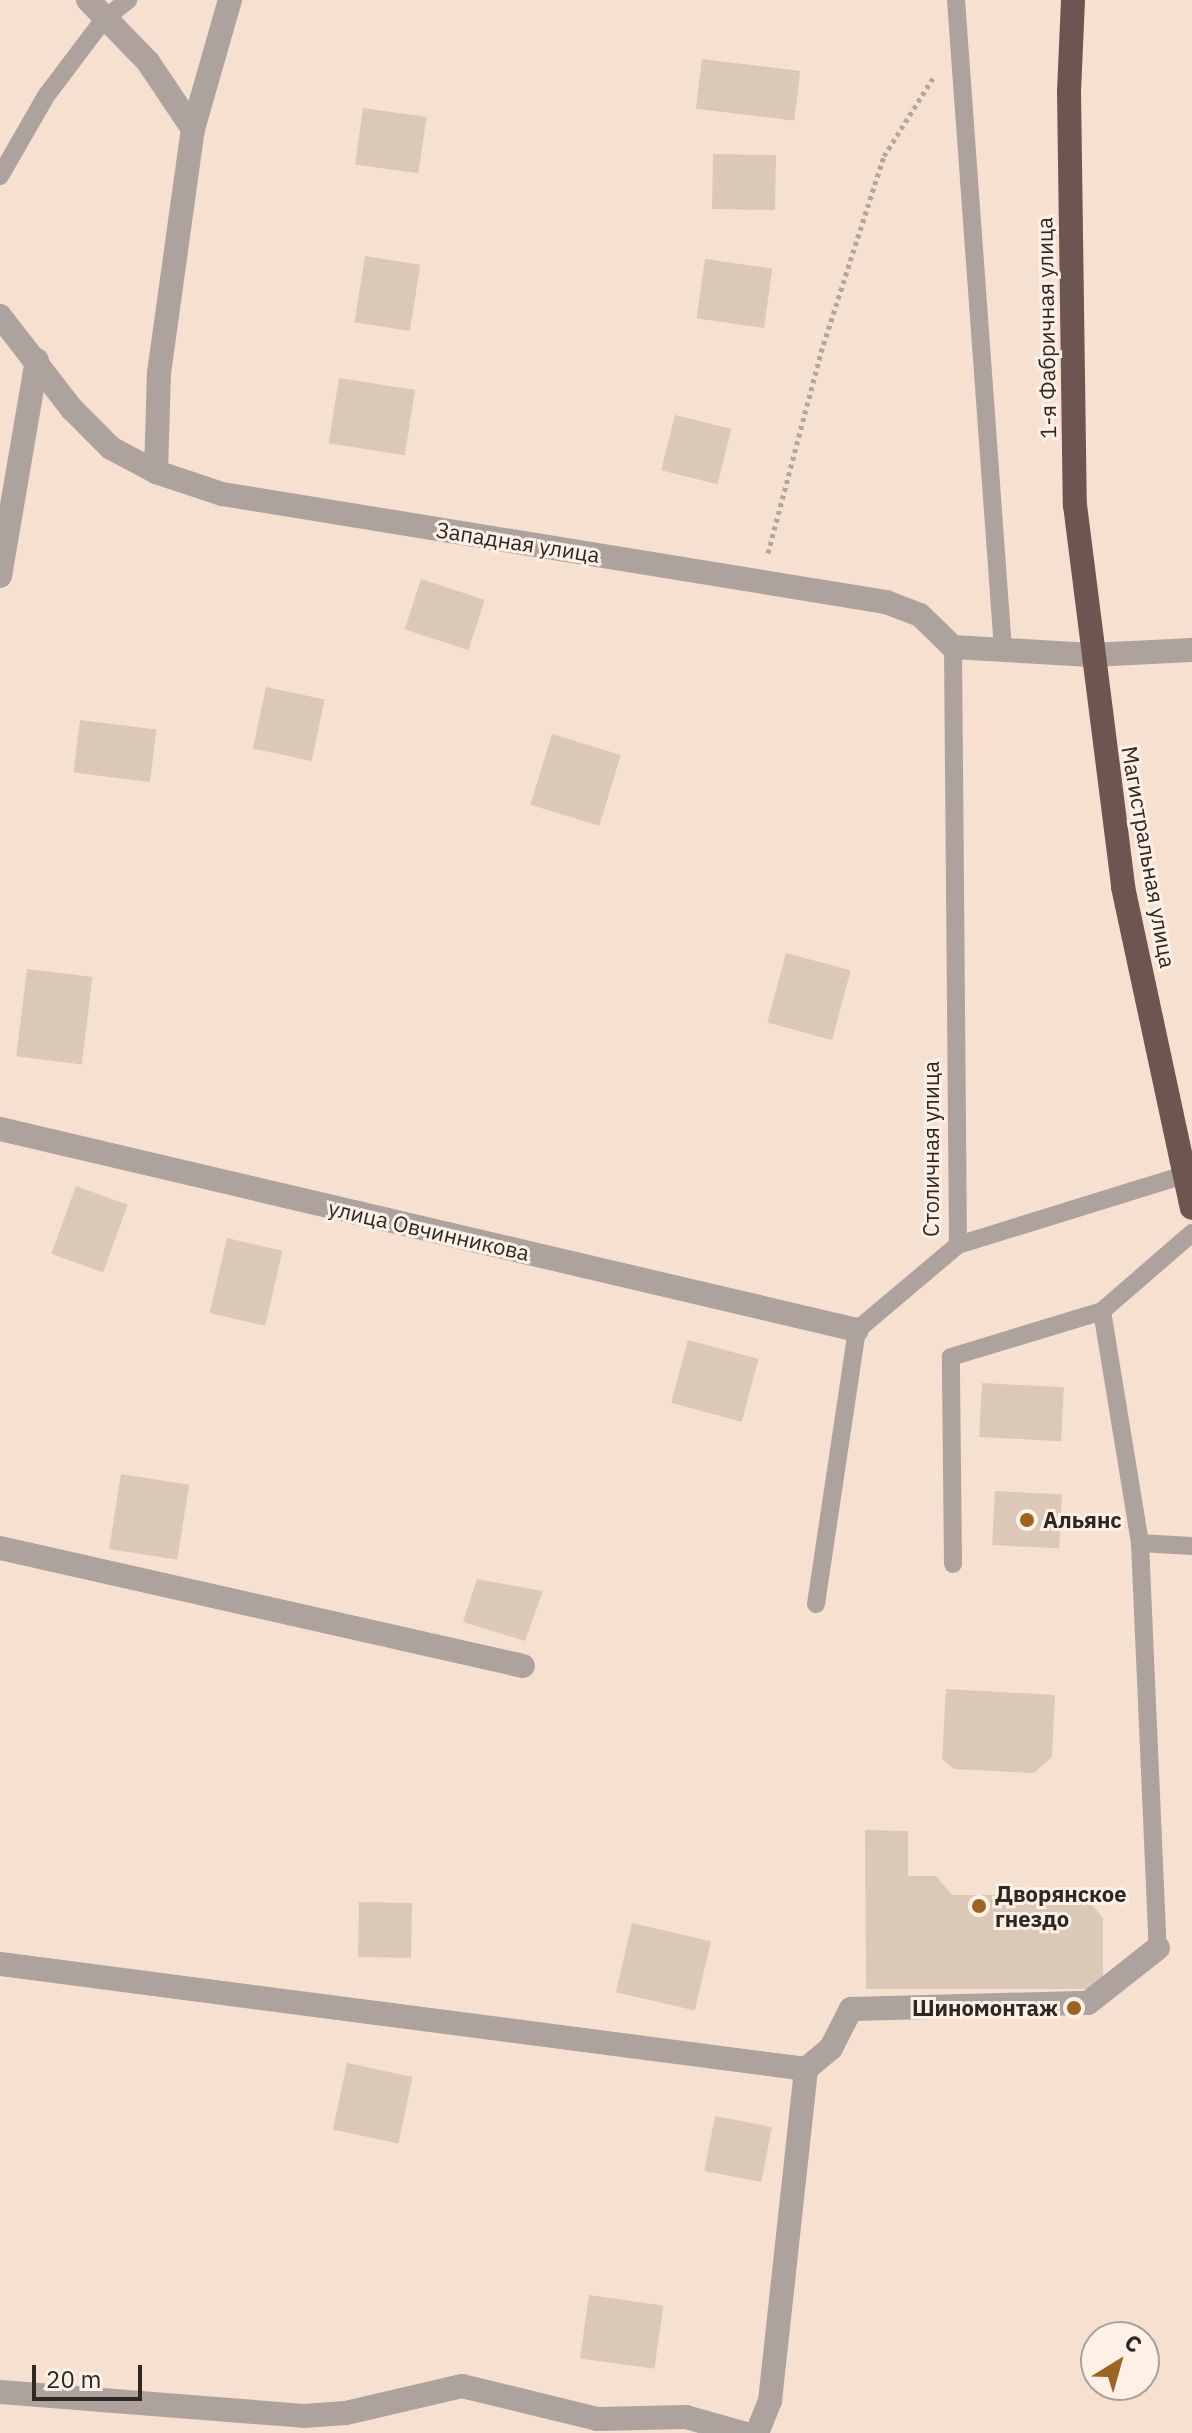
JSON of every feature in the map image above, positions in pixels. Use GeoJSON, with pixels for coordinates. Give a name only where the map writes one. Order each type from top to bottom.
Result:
{"type":"FeatureCollection","features":[{"type":"Feature","properties":{"kind":"highway","name":"1-я Фабричная улица"},"geometry":{"type":"LineString","coordinates":[[1073,0],[1069,91],[1075,505],[1091,655]]}},
{"type":"Feature","properties":{"kind":"highway","name":"Магистральная улица"},"geometry":{"type":"LineString","coordinates":[[1091,655],[1123,887],[1192,1208]]}},
{"type":"Feature","properties":{"kind":"street"},"geometry":{"type":"LineString","coordinates":[[156,472],[159,373],[193,129],[230,0]]}},
{"type":"Feature","properties":{"kind":"street"},"geometry":{"type":"LineString","coordinates":[[96,9],[148,62],[193,129]]}},
{"type":"Feature","properties":{"kind":"street","name":"Западная улица"},"geometry":{"type":"LineString","coordinates":[[0,316],[72,409],[111,448],[156,472],[222,494],[886,602],[920,615],[953,647]]}},
{"type":"Feature","properties":{"kind":"street"},"geometry":{"type":"LineString","coordinates":[[0,576],[37,360]]}},
{"type":"Feature","properties":{"kind":"street"},"geometry":{"type":"LineString","coordinates":[[953,647],[1091,655],[1192,650]]}},
{"type":"Feature","properties":{"kind":"street","name":"улица Овчинникова"},"geometry":{"type":"LineString","coordinates":[[0,1129],[857,1330]]}},
{"type":"Feature","properties":{"kind":"street"},"geometry":{"type":"LineString","coordinates":[[0,1548],[523,1666]]}},
{"type":"Feature","properties":{"kind":"street"},"geometry":{"type":"LineString","coordinates":[[757,2433],[770,2401],[806,2069],[831,2048],[851,2009],[1088,2003],[1158,1948]]}},
{"type":"Feature","properties":{"kind":"street"},"geometry":{"type":"LineString","coordinates":[[0,1964],[806,2069]]}},
{"type":"Feature","properties":{"kind":"street"},"geometry":{"type":"LineString","coordinates":[[0,2392],[303,2416],[346,2413],[462,2386],[606,2426],[686,2417],[743,2433]]}},
{"type":"Feature","properties":{"kind":"lane"},"geometry":{"type":"LineString","coordinates":[[0,176],[96,9],[128,0]]}},
{"type":"Feature","properties":{"kind":"lane"},"geometry":{"type":"LineString","coordinates":[[956,0],[1003,650]]}},
{"type":"Feature","properties":{"kind":"lane","name":"Столичная улица"},"geometry":{"type":"LineString","coordinates":[[857,1330],[958,1245],[953,647]]}},
{"type":"Feature","properties":{"kind":"lane"},"geometry":{"type":"LineString","coordinates":[[958,1245],[1184,1175]]}},
{"type":"Feature","properties":{"kind":"lane"},"geometry":{"type":"LineString","coordinates":[[953,1564],[951,1357],[1102,1311],[1192,1233]]}},
{"type":"Feature","properties":{"kind":"lane"},"geometry":{"type":"LineString","coordinates":[[1102,1311],[1140,1543],[1158,1948]]}},
{"type":"Feature","properties":{"kind":"lane"},"geometry":{"type":"LineString","coordinates":[[816,1604],[857,1330]]}},
{"type":"Feature","properties":{"kind":"lane"},"geometry":{"type":"LineString","coordinates":[[1140,1543],[1192,1546]]}},
{"type":"Feature","properties":{"kind":"path"},"geometry":{"type":"LineString","coordinates":[[761,582],[821,352],[884,156],[959,37]]}},
{"type":"Feature","properties":{"kind":"building"},"geometry":{"type":"Polygon","coordinates":[[[702,59],[800,71],[794,121],[696,109],[702,59]]]}},
{"type":"Feature","properties":{"kind":"building"},"geometry":{"type":"Polygon","coordinates":[[[363,108],[426,117],[418,173],[355,164],[363,108]]]}},
{"type":"Feature","properties":{"kind":"building"},"geometry":{"type":"Polygon","coordinates":[[[713,154],[776,155],[775,210],[712,209],[713,154]]]}},
{"type":"Feature","properties":{"kind":"building"},"geometry":{"type":"Polygon","coordinates":[[[365,256],[420,265],[410,331],[355,322],[365,256]]]}},
{"type":"Feature","properties":{"kind":"building"},"geometry":{"type":"Polygon","coordinates":[[[705,259],[772,268],[764,328],[697,318],[705,259]]]}},
{"type":"Feature","properties":{"kind":"building"},"geometry":{"type":"Polygon","coordinates":[[[339,378],[415,390],[405,455],[329,443],[339,378]]]}},
{"type":"Feature","properties":{"kind":"building"},"geometry":{"type":"Polygon","coordinates":[[[675,415],[731,429],[717,484],[661,470],[675,415]]]}},
{"type":"Feature","properties":{"kind":"building"},"geometry":{"type":"Polygon","coordinates":[[[421,579],[485,600],[468,650],[405,629],[421,579]]]}},
{"type":"Feature","properties":{"kind":"building"},"geometry":{"type":"Polygon","coordinates":[[[266,687],[325,699],[312,761],[253,749],[266,687]]]}},
{"type":"Feature","properties":{"kind":"building"},"geometry":{"type":"Polygon","coordinates":[[[80,720],[156,729],[150,782],[74,773],[80,720]]]}},
{"type":"Feature","properties":{"kind":"building"},"geometry":{"type":"Polygon","coordinates":[[[552,734],[621,755],[599,826],[530,805],[552,734]]]}},
{"type":"Feature","properties":{"kind":"building"},"geometry":{"type":"Polygon","coordinates":[[[786,953],[851,970],[832,1040],[767,1023],[786,953]]]}},
{"type":"Feature","properties":{"kind":"building"},"geometry":{"type":"Polygon","coordinates":[[[27,969],[93,977],[82,1064],[16,1056],[27,969]]]}},
{"type":"Feature","properties":{"kind":"building"},"geometry":{"type":"Polygon","coordinates":[[[76,1186],[128,1205],[103,1272],[51,1254],[76,1186]]]}},
{"type":"Feature","properties":{"kind":"building"},"geometry":{"type":"Polygon","coordinates":[[[227,1238],[283,1251],[265,1326],[210,1313],[227,1238]]]}},
{"type":"Feature","properties":{"kind":"building"},"geometry":{"type":"Polygon","coordinates":[[[688,1340],[759,1359],[742,1422],[671,1403],[688,1340]]]}},
{"type":"Feature","properties":{"kind":"building"},"geometry":{"type":"Polygon","coordinates":[[[982,1383],[1064,1387],[1061,1441],[979,1437],[982,1383]]]}},
{"type":"Feature","properties":{"kind":"building"},"geometry":{"type":"Polygon","coordinates":[[[121,1474],[189,1485],[177,1560],[109,1549],[121,1474]]]}},
{"type":"Feature","properties":{"kind":"building","name":"Альянс"},"geometry":{"type":"Polygon","coordinates":[[[995,1491],[1062,1495],[1059,1548],[992,1545],[995,1491]]]}},
{"type":"Feature","properties":{"kind":"building"},"geometry":{"type":"Polygon","coordinates":[[[477,1579],[543,1591],[525,1641],[463,1622],[477,1579]]]}},
{"type":"Feature","properties":{"kind":"building"},"geometry":{"type":"Polygon","coordinates":[[[946,1689],[1055,1695],[1052,1757],[1034,1773],[954,1769],[942,1759],[946,1689]]]}},
{"type":"Feature","properties":{"kind":"building","name":"Дворянское гнездо"},"geometry":{"type":"Polygon","coordinates":[[[865,1830],[908,1831],[908,1876],[936,1876],[952,1895],[1084,1895],[1103,1918],[1103,1989],[866,1989],[865,1830]]]}},
{"type":"Feature","properties":{"kind":"building"},"geometry":{"type":"Polygon","coordinates":[[[359,1902],[412,1903],[411,1958],[358,1957],[359,1902]]]}},
{"type":"Feature","properties":{"kind":"building"},"geometry":{"type":"Polygon","coordinates":[[[632,1923],[711,1941],[695,2010],[616,1992],[632,1923]]]}},
{"type":"Feature","properties":{"kind":"building"},"geometry":{"type":"Polygon","coordinates":[[[347,2063],[413,2077],[398,2143],[333,2130],[347,2063]]]}},
{"type":"Feature","properties":{"kind":"building"},"geometry":{"type":"Polygon","coordinates":[[[715,2116],[772,2127],[761,2182],[704,2171],[715,2116]]]}},
{"type":"Feature","properties":{"kind":"building"},"geometry":{"type":"Polygon","coordinates":[[[589,2295],[663,2305],[654,2369],[580,2358],[589,2295]]]}},
{"type":"Feature","properties":{"kind":"place","name":"Альянс"},"geometry":{"type":"Point","coordinates":[1027,1520]}},
{"type":"Feature","properties":{"kind":"place","name":"Дворянское гнездо"},"geometry":{"type":"Point","coordinates":[979,1906]}},
{"type":"Feature","properties":{"kind":"place","name":"Шиномонтаж"},"geometry":{"type":"Point","coordinates":[1074,2008]}}]}
